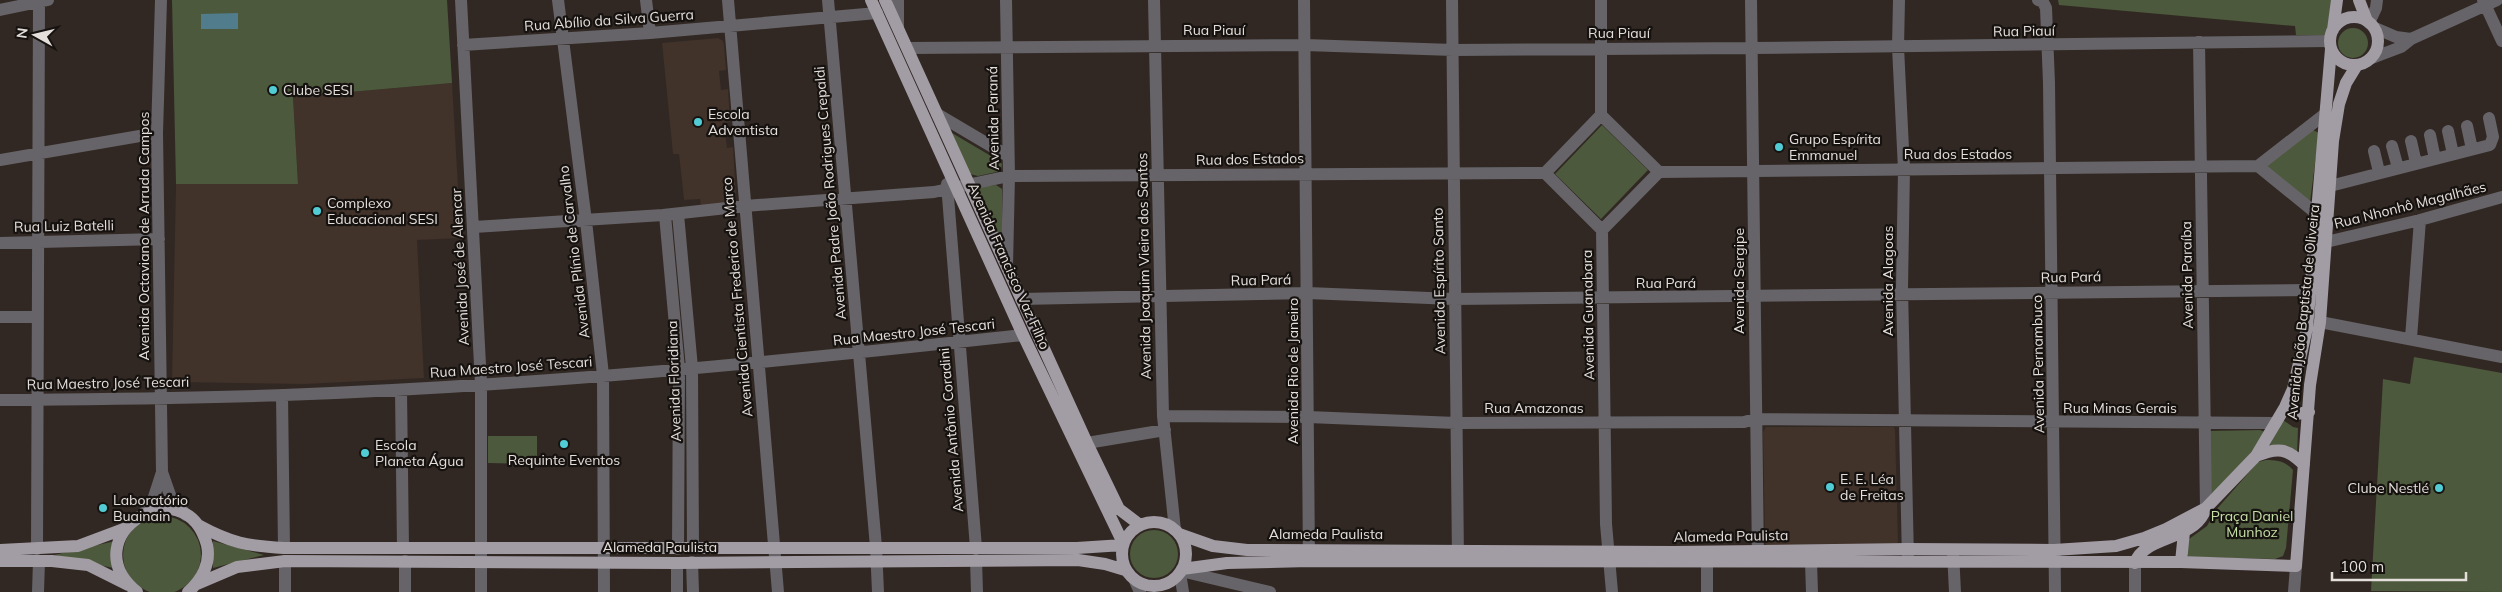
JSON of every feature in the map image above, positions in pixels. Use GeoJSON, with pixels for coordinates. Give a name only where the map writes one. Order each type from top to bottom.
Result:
{"type":"FeatureCollection","features":[{"type":"Feature","properties":{"kind":"main road","name":"Avenida Francisco Vaz Filho"},"geometry":{"type":"LineString","coordinates":[[871,0],[945,160],[951,192],[1023,335],[1123,544]]}},
{"type":"Feature","properties":{"kind":"main road","name":"Avenida Francisco Vaz Filho"},"geometry":{"type":"LineString","coordinates":[[885,0],[937,114],[951,192],[1007,266],[1119,508],[1140,525]]}},
{"type":"Feature","properties":{"kind":"main road","name":"Avenida João Baptista de Oliveira"},"geometry":{"type":"LineString","coordinates":[[2256,456],[2285,407],[2293,389],[2308,328],[2331,41],[2337,0]]}},
{"type":"Feature","properties":{"kind":"main road"},"geometry":{"type":"LineString","coordinates":[[2359,0],[2370,24],[2378,44],[2372,58],[2357,65],[2342,62],[2331,41],[2341,21],[2358,17],[2370,24]]}},
{"type":"Feature","properties":{"kind":"main road","name":"Avenida João Baptista de Oliveira"},"geometry":{"type":"LineString","coordinates":[[2296,566],[2310,385],[2320,322],[2330,186],[2339,104],[2346,84],[2357,65]]}},
{"type":"Feature","properties":{"kind":"main road"},"geometry":{"type":"LineString","coordinates":[[2285,407],[2296,414],[2308,412]]}},
{"type":"Feature","properties":{"kind":"main road"},"geometry":{"type":"LineString","coordinates":[[2256,456],[2271,450],[2278,450],[2291,454],[2304,466]]}},
{"type":"Feature","properties":{"kind":"main road","name":"Alameda Paulista"},"geometry":{"type":"LineString","coordinates":[[2055,556],[2135,541],[2173,526],[2206,508],[2256,456]]}},
{"type":"Feature","properties":{"kind":"main road"},"geometry":{"type":"LineString","coordinates":[[2135,563],[2142,551],[2184,532],[2200,521],[2206,508]]}},
{"type":"Feature","properties":{"kind":"main road"},"geometry":{"type":"LineString","coordinates":[[0,561],[78,546],[126,528],[144,513],[158,509],[172,510],[186,515]]}},
{"type":"Feature","properties":{"kind":"main road","name":"Alameda Paulista"},"geometry":{"type":"LineString","coordinates":[[186,515],[198,525],[233,542],[249,546],[284,548],[403,548],[603,561],[677,563],[877,561],[1094,548],[1123,544]]}},
{"type":"Feature","properties":{"kind":"main road"},"geometry":{"type":"LineString","coordinates":[[1158,522],[1177,532],[1186,551],[1181,571],[1173,580],[1159,586],[1137,586],[1125,570],[1121,554],[1123,544],[1133,529],[1140,525],[1158,522]]}},
{"type":"Feature","properties":{"kind":"main road"},"geometry":{"type":"LineString","coordinates":[[191,590],[208,561],[206,542],[198,525]]}},
{"type":"Feature","properties":{"kind":"main road"},"geometry":{"type":"LineString","coordinates":[[126,528],[120,539],[118,563],[134,590]]}},
{"type":"Feature","properties":{"kind":"main road","name":"Alameda Paulista"},"geometry":{"type":"LineString","coordinates":[[1177,532],[1213,546],[1230,549],[1308,555],[1758,557],[1811,562],[1908,562],[1953,555]]}},
{"type":"Feature","properties":{"kind":"main road"},"geometry":{"type":"LineString","coordinates":[[2180,562],[2184,532]]}},
{"type":"Feature","properties":{"kind":"main road","name":"Alameda Paulista"},"geometry":{"type":"LineString","coordinates":[[191,590],[237,567],[285,561],[405,561],[480,554],[603,548],[876,547],[1078,560],[1105,564],[1125,570]]}},
{"type":"Feature","properties":{"kind":"main road","name":"Alameda Paulista"},"geometry":{"type":"LineString","coordinates":[[1608,556],[1707,562],[1758,557],[1908,549],[1953,555],[2055,556],[2135,563],[2180,562],[2296,566]]}},
{"type":"Feature","properties":{"kind":"main road"},"geometry":{"type":"LineString","coordinates":[[0,550],[88,565],[134,590]]}},
{"type":"Feature","properties":{"kind":"main road","name":"Alameda Paulista"},"geometry":{"type":"LineString","coordinates":[[1181,571],[1227,563],[1308,555]]}},
{"type":"Feature","properties":{"kind":"street","name":"Avenida Octaviano de Arruda Campos"},"geometry":{"type":"LineString","coordinates":[[161,0],[157,133],[162,472],[170,496],[186,515]]}},
{"type":"Feature","properties":{"kind":"street","name":"Avenida José de Alencar"},"geometry":{"type":"LineString","coordinates":[[461,0],[474,227],[480,384],[481,592]]}},
{"type":"Feature","properties":{"kind":"street","name":"Avenida Plínio de Carvalho"},"geometry":{"type":"LineString","coordinates":[[558,0],[603,375],[604,592]]}},
{"type":"Feature","properties":{"kind":"street"},"geometry":{"type":"LineString","coordinates":[[646,0],[650,33]]}},
{"type":"Feature","properties":{"kind":"street","name":"Avenida Cientista Frederico de Marco"},"geometry":{"type":"LineString","coordinates":[[728,0],[757,363],[778,592]]}},
{"type":"Feature","properties":{"kind":"street","name":"Avenida Padre João Rodrigues Crepaldi"},"geometry":{"type":"LineString","coordinates":[[828,0],[876,547],[878,592]]}},
{"type":"Feature","properties":{"kind":"street"},"geometry":{"type":"LineString","coordinates":[[898,0],[898,27]]}},
{"type":"Feature","properties":{"kind":"street","name":"Avenida Paraná"},"geometry":{"type":"LineString","coordinates":[[1006,0],[1009,176],[1007,266]]}},
{"type":"Feature","properties":{"kind":"street","name":"Avenida Joaquim Vieira dos Santos"},"geometry":{"type":"LineString","coordinates":[[1154,0],[1163,416],[1177,532]]}},
{"type":"Feature","properties":{"kind":"street","name":"Avenida Rio de Janeiro"},"geometry":{"type":"LineString","coordinates":[[1304,0],[1308,294],[1308,555]]}},
{"type":"Feature","properties":{"kind":"street","name":"Avenida Espírito Santo"},"geometry":{"type":"LineString","coordinates":[[1452,0],[1458,556]]}},
{"type":"Feature","properties":{"kind":"street"},"geometry":{"type":"LineString","coordinates":[[1601,0],[1601,114],[1545,173],[1602,230],[1659,172],[1601,114]]}},
{"type":"Feature","properties":{"kind":"street","name":"Avenida Sergipe"},"geometry":{"type":"LineString","coordinates":[[1750,0],[1758,557]]}},
{"type":"Feature","properties":{"kind":"street","name":"Avenida Alagoas"},"geometry":{"type":"LineString","coordinates":[[1899,0],[1898,47],[1904,169],[1904,419],[1908,562]]}},
{"type":"Feature","properties":{"kind":"street"},"geometry":{"type":"LineString","coordinates":[[2377,0],[2370,24],[2396,37],[2411,39]]}},
{"type":"Feature","properties":{"kind":"street"},"geometry":{"type":"LineString","coordinates":[[0,10],[43,1],[38,152],[38,592]]}},
{"type":"Feature","properties":{"kind":"street"},"geometry":{"type":"LineString","coordinates":[[2041,1],[2046,8],[2048,46]]}},
{"type":"Feature","properties":{"kind":"street"},"geometry":{"type":"LineString","coordinates":[[2372,58],[2401,47],[2411,39],[2488,2],[2502,41]]}},
{"type":"Feature","properties":{"kind":"street","name":"Rua Abílio da Silva Guerra"},"geometry":{"type":"LineString","coordinates":[[463,45],[650,33],[876,14]]}},
{"type":"Feature","properties":{"kind":"street","name":"Rua Piauí"},"geometry":{"type":"LineString","coordinates":[[908,48],[1305,45],[1453,50],[2048,46],[2331,41]]}},
{"type":"Feature","properties":{"kind":"street","name":"Avenida Paraíba"},"geometry":{"type":"LineString","coordinates":[[2199,42],[2206,508]]}},
{"type":"Feature","properties":{"kind":"street","name":"Avenida Pernambuco"},"geometry":{"type":"LineString","coordinates":[[2048,46],[2055,592]]}},
{"type":"Feature","properties":{"kind":"street"},"geometry":{"type":"LineString","coordinates":[[937,114],[1008,156]]}},
{"type":"Feature","properties":{"kind":"street"},"geometry":{"type":"LineString","coordinates":[[2317,214],[2258,166],[2325,114]]}},
{"type":"Feature","properties":{"kind":"street"},"geometry":{"type":"LineString","coordinates":[[2330,186],[2490,145],[2493,141],[2489,118]]}},
{"type":"Feature","properties":{"kind":"street"},"geometry":{"type":"LineString","coordinates":[[2467,126],[2472,149]]}},
{"type":"Feature","properties":{"kind":"street"},"geometry":{"type":"LineString","coordinates":[[2448,131],[2453,154]]}},
{"type":"Feature","properties":{"kind":"street"},"geometry":{"type":"LineString","coordinates":[[0,160],[157,133]]}},
{"type":"Feature","properties":{"kind":"street"},"geometry":{"type":"LineString","coordinates":[[2430,135],[2435,159]]}},
{"type":"Feature","properties":{"kind":"street"},"geometry":{"type":"LineString","coordinates":[[2411,141],[2416,163]]}},
{"type":"Feature","properties":{"kind":"street"},"geometry":{"type":"LineString","coordinates":[[2392,146],[2398,168]]}},
{"type":"Feature","properties":{"kind":"street"},"geometry":{"type":"LineString","coordinates":[[2374,151],[2379,172]]}},
{"type":"Feature","properties":{"kind":"street","name":"Rua dos Estados"},"geometry":{"type":"LineString","coordinates":[[1659,172],[2258,166]]}},
{"type":"Feature","properties":{"kind":"street","name":"Rua dos Estados"},"geometry":{"type":"LineString","coordinates":[[474,227],[586,221],[678,214],[745,206],[951,192],[1009,176],[1545,173]]}},
{"type":"Feature","properties":{"kind":"street","name":"Avenida Antônio Coradini"},"geometry":{"type":"LineString","coordinates":[[951,192],[958,342],[978,592]]}},
{"type":"Feature","properties":{"kind":"street","name":"Rua Nhonhô Magalhães"},"geometry":{"type":"LineString","coordinates":[[2326,242],[2420,220],[2502,196]]}},
{"type":"Feature","properties":{"kind":"street","name":"Avenida Floridiana"},"geometry":{"type":"LineString","coordinates":[[678,214],[692,368],[693,548]]}},
{"type":"Feature","properties":{"kind":"street","name":"Avenida Floridiana"},"geometry":{"type":"LineString","coordinates":[[665,215],[679,369],[678,549]]}},
{"type":"Feature","properties":{"kind":"street"},"geometry":{"type":"LineString","coordinates":[[2411,338],[2420,220]]}},
{"type":"Feature","properties":{"kind":"street","name":"Avenida Guanabara"},"geometry":{"type":"LineString","coordinates":[[1602,230],[1608,556],[1612,592]]}},
{"type":"Feature","properties":{"kind":"street","name":"Rua Luiz Batelli"},"geometry":{"type":"LineString","coordinates":[[0,243],[160,239]]}},
{"type":"Feature","properties":{"kind":"street","name":"Rua Pará"},"geometry":{"type":"LineString","coordinates":[[1021,299],[1308,294],[1454,300],[2312,290]]}},
{"type":"Feature","properties":{"kind":"street"},"geometry":{"type":"LineString","coordinates":[[0,318],[38,317]]}},
{"type":"Feature","properties":{"kind":"street"},"geometry":{"type":"LineString","coordinates":[[2320,322],[2502,356]]}},
{"type":"Feature","properties":{"kind":"street","name":"Rua Maestro José Tescari"},"geometry":{"type":"LineString","coordinates":[[0,400],[282,395],[401,390],[859,354],[1023,335]]}},
{"type":"Feature","properties":{"kind":"street"},"geometry":{"type":"LineString","coordinates":[[401,390],[403,548]]}},
{"type":"Feature","properties":{"kind":"street"},"geometry":{"type":"LineString","coordinates":[[282,395],[284,548]]}},
{"type":"Feature","properties":{"kind":"street","name":"Rua Amazonas"},"geometry":{"type":"LineString","coordinates":[[1163,416],[1308,417],[1456,423],[1744,422],[1755,419],[1904,419]]}},
{"type":"Feature","properties":{"kind":"street","name":"Rua Minas Gerais"},"geometry":{"type":"LineString","coordinates":[[1904,419],[2054,423],[2276,423]]}},
{"type":"Feature","properties":{"kind":"street"},"geometry":{"type":"LineString","coordinates":[[1087,442],[1165,430]]}},
{"type":"Feature","properties":{"kind":"street","name":"Avenida Octaviano de Arruda Campos"},"geometry":{"type":"LineString","coordinates":[[144,513],[152,503],[162,472]]}},
{"type":"Feature","properties":{"kind":"street"},"geometry":{"type":"LineString","coordinates":[[1953,555],[1955,592]]}},
{"type":"Feature","properties":{"kind":"street"},"geometry":{"type":"LineString","coordinates":[[285,561],[285,592]]}},
{"type":"Feature","properties":{"kind":"street"},"geometry":{"type":"LineString","coordinates":[[405,561],[405,592]]}},
{"type":"Feature","properties":{"kind":"street"},"geometry":{"type":"LineString","coordinates":[[692,562],[693,592]]}},
{"type":"Feature","properties":{"kind":"street"},"geometry":{"type":"LineString","coordinates":[[1707,562],[1707,592]]}},
{"type":"Feature","properties":{"kind":"street"},"geometry":{"type":"LineString","coordinates":[[1811,562],[1812,592]]}},
{"type":"Feature","properties":{"kind":"street"},"geometry":{"type":"LineString","coordinates":[[677,563],[677,592]]}},
{"type":"Feature","properties":{"kind":"street"},"geometry":{"type":"LineString","coordinates":[[2135,563],[2135,592]]}},
{"type":"Feature","properties":{"kind":"street"},"geometry":{"type":"LineString","coordinates":[[2294,592],[2296,566]]}},
{"type":"Feature","properties":{"kind":"street"},"geometry":{"type":"LineString","coordinates":[[1183,592],[1181,571],[1270,592]]}},
{"type":"Feature","properties":{"kind":"shaded area","name":"Escola Adventista"},"geometry":{"type":"Polygon","coordinates":[[[718,38],[723,41],[724,45],[726,70],[719,71],[721,90],[728,89],[730,122],[724,123],[727,148],[733,147],[736,198],[735,202],[701,206],[700,199],[684,200],[679,154],[673,154],[662,43],[718,38]]]}},
{"type":"Feature","properties":{"kind":"shaded area","name":"Complexo Educacional SESI"},"geometry":{"type":"Polygon","coordinates":[[[452,83],[461,238],[417,240],[424,378],[305,384],[172,382],[176,184],[298,184],[293,97],[452,83]]]}},
{"type":"Feature","properties":{"kind":"shaded area","name":"E. E. Léa de Freitas"},"geometry":{"type":"Polygon","coordinates":[[[1766,427],[1893,427],[1895,429],[1898,542],[1895,547],[1769,547],[1765,543],[1763,432],[1766,427]]]}},
{"type":"Feature","properties":{"kind":"green space","name":"Clube SESI"},"geometry":{"type":"Polygon","coordinates":[[[172,0],[447,0],[452,83],[293,97],[298,184],[176,184],[172,0]]]}},
{"type":"Feature","properties":{"kind":"green space"},"geometry":{"type":"Polygon","coordinates":[[[2058,0],[2333,0],[2330,30],[2324,35],[2296,35],[2295,26],[2059,5],[2058,0]]]}},
{"type":"Feature","properties":{"kind":"green space"},"geometry":{"type":"Polygon","coordinates":[[[2353,28],[2364,32],[2368,43],[2364,54],[2353,58],[2342,54],[2338,43],[2342,32],[2353,28]]]}},
{"type":"Feature","properties":{"kind":"green space"},"geometry":{"type":"Polygon","coordinates":[[[1602,125],[1648,170],[1601,219],[1555,174],[1602,125]]]}},
{"type":"Feature","properties":{"kind":"green space"},"geometry":{"type":"Polygon","coordinates":[[[2313,130],[2319,133],[2310,202],[2268,167],[2268,164],[2313,130]]]}},
{"type":"Feature","properties":{"kind":"green space"},"geometry":{"type":"Polygon","coordinates":[[[952,133],[996,159],[1002,164],[1001,171],[978,176],[970,174],[952,133]]]}},
{"type":"Feature","properties":{"kind":"green space"},"geometry":{"type":"Polygon","coordinates":[[[996,185],[1002,189],[1002,234],[999,237],[977,191],[979,187],[996,185]]]}},
{"type":"Feature","properties":{"kind":"green space","name":"Clube Nestlé"},"geometry":{"type":"Polygon","coordinates":[[[2414,357],[2502,373],[2502,592],[2371,591],[2383,379],[2410,384],[2414,357]]]}},
{"type":"Feature","properties":{"kind":"green space"},"geometry":{"type":"Polygon","coordinates":[[[2283,420],[2298,428],[2297,455],[2268,448],[2283,420]]]}},
{"type":"Feature","properties":{"kind":"green space","name":"Praça Daniel Munhoz"},"geometry":{"type":"Polygon","coordinates":[[[2260,430],[2265,432],[2265,436],[2218,492],[2210,493],[2208,431],[2260,430]]]}},
{"type":"Feature","properties":{"kind":"green space"},"geometry":{"type":"Polygon","coordinates":[[[488,436],[537,436],[537,464],[488,463],[488,436]]]}},
{"type":"Feature","properties":{"kind":"green space","name":"Praça Daniel Munhoz"},"geometry":{"type":"Polygon","coordinates":[[[2266,460],[2281,462],[2293,470],[2286,548],[2283,556],[2275,559],[2189,557],[2186,553],[2189,539],[2207,526],[2216,510],[2258,462],[2266,460]]]}},
{"type":"Feature","properties":{"kind":"green space"},"geometry":{"type":"Polygon","coordinates":[[[154,516],[170,516],[184,522],[195,533],[201,547],[201,563],[195,577],[184,588],[170,594],[154,594],[140,588],[129,577],[123,563],[123,547],[129,533],[140,522],[154,516]]]}},
{"type":"Feature","properties":{"kind":"green space"},"geometry":{"type":"Polygon","coordinates":[[[1149,530],[1159,530],[1171,537],[1178,549],[1178,559],[1171,571],[1159,578],[1149,578],[1141,574],[1134,567],[1130,559],[1130,549],[1134,541],[1141,534],[1149,530]]]}},
{"type":"Feature","properties":{"kind":"green space"},"geometry":{"type":"Polygon","coordinates":[[[115,541],[113,568],[54,555],[115,541]]]}},
{"type":"Feature","properties":{"kind":"green space"},"geometry":{"type":"Polygon","coordinates":[[[213,541],[264,555],[213,568],[213,541]]]}},
{"type":"Feature","properties":{"kind":"water"},"geometry":{"type":"Polygon","coordinates":[[[238,13],[238,29],[201,29],[201,14],[238,13]]]}},
{"type":"Feature","properties":{"kind":"place","name":"Clube SESI"},"geometry":{"type":"Point","coordinates":[273,90]}},
{"type":"Feature","properties":{"kind":"place","name":"Escola Adventista"},"geometry":{"type":"Point","coordinates":[698,122]}},
{"type":"Feature","properties":{"kind":"place","name":"Grupo Espírita Emmanuel"},"geometry":{"type":"Point","coordinates":[1779,147]}},
{"type":"Feature","properties":{"kind":"place","name":"Complexo Educacional SESI"},"geometry":{"type":"Point","coordinates":[317,211]}},
{"type":"Feature","properties":{"kind":"place","name":"Requinte Eventos"},"geometry":{"type":"Point","coordinates":[564,444]}},
{"type":"Feature","properties":{"kind":"place","name":"Escola Planeta Água"},"geometry":{"type":"Point","coordinates":[365,453]}},
{"type":"Feature","properties":{"kind":"place","name":"E. E. Léa de Freitas"},"geometry":{"type":"Point","coordinates":[1830,487]}},
{"type":"Feature","properties":{"kind":"place","name":"Clube Nestlé"},"geometry":{"type":"Point","coordinates":[2439,488]}},
{"type":"Feature","properties":{"kind":"place","name":"Laboratório Buainain"},"geometry":{"type":"Point","coordinates":[103,508]}}]}
